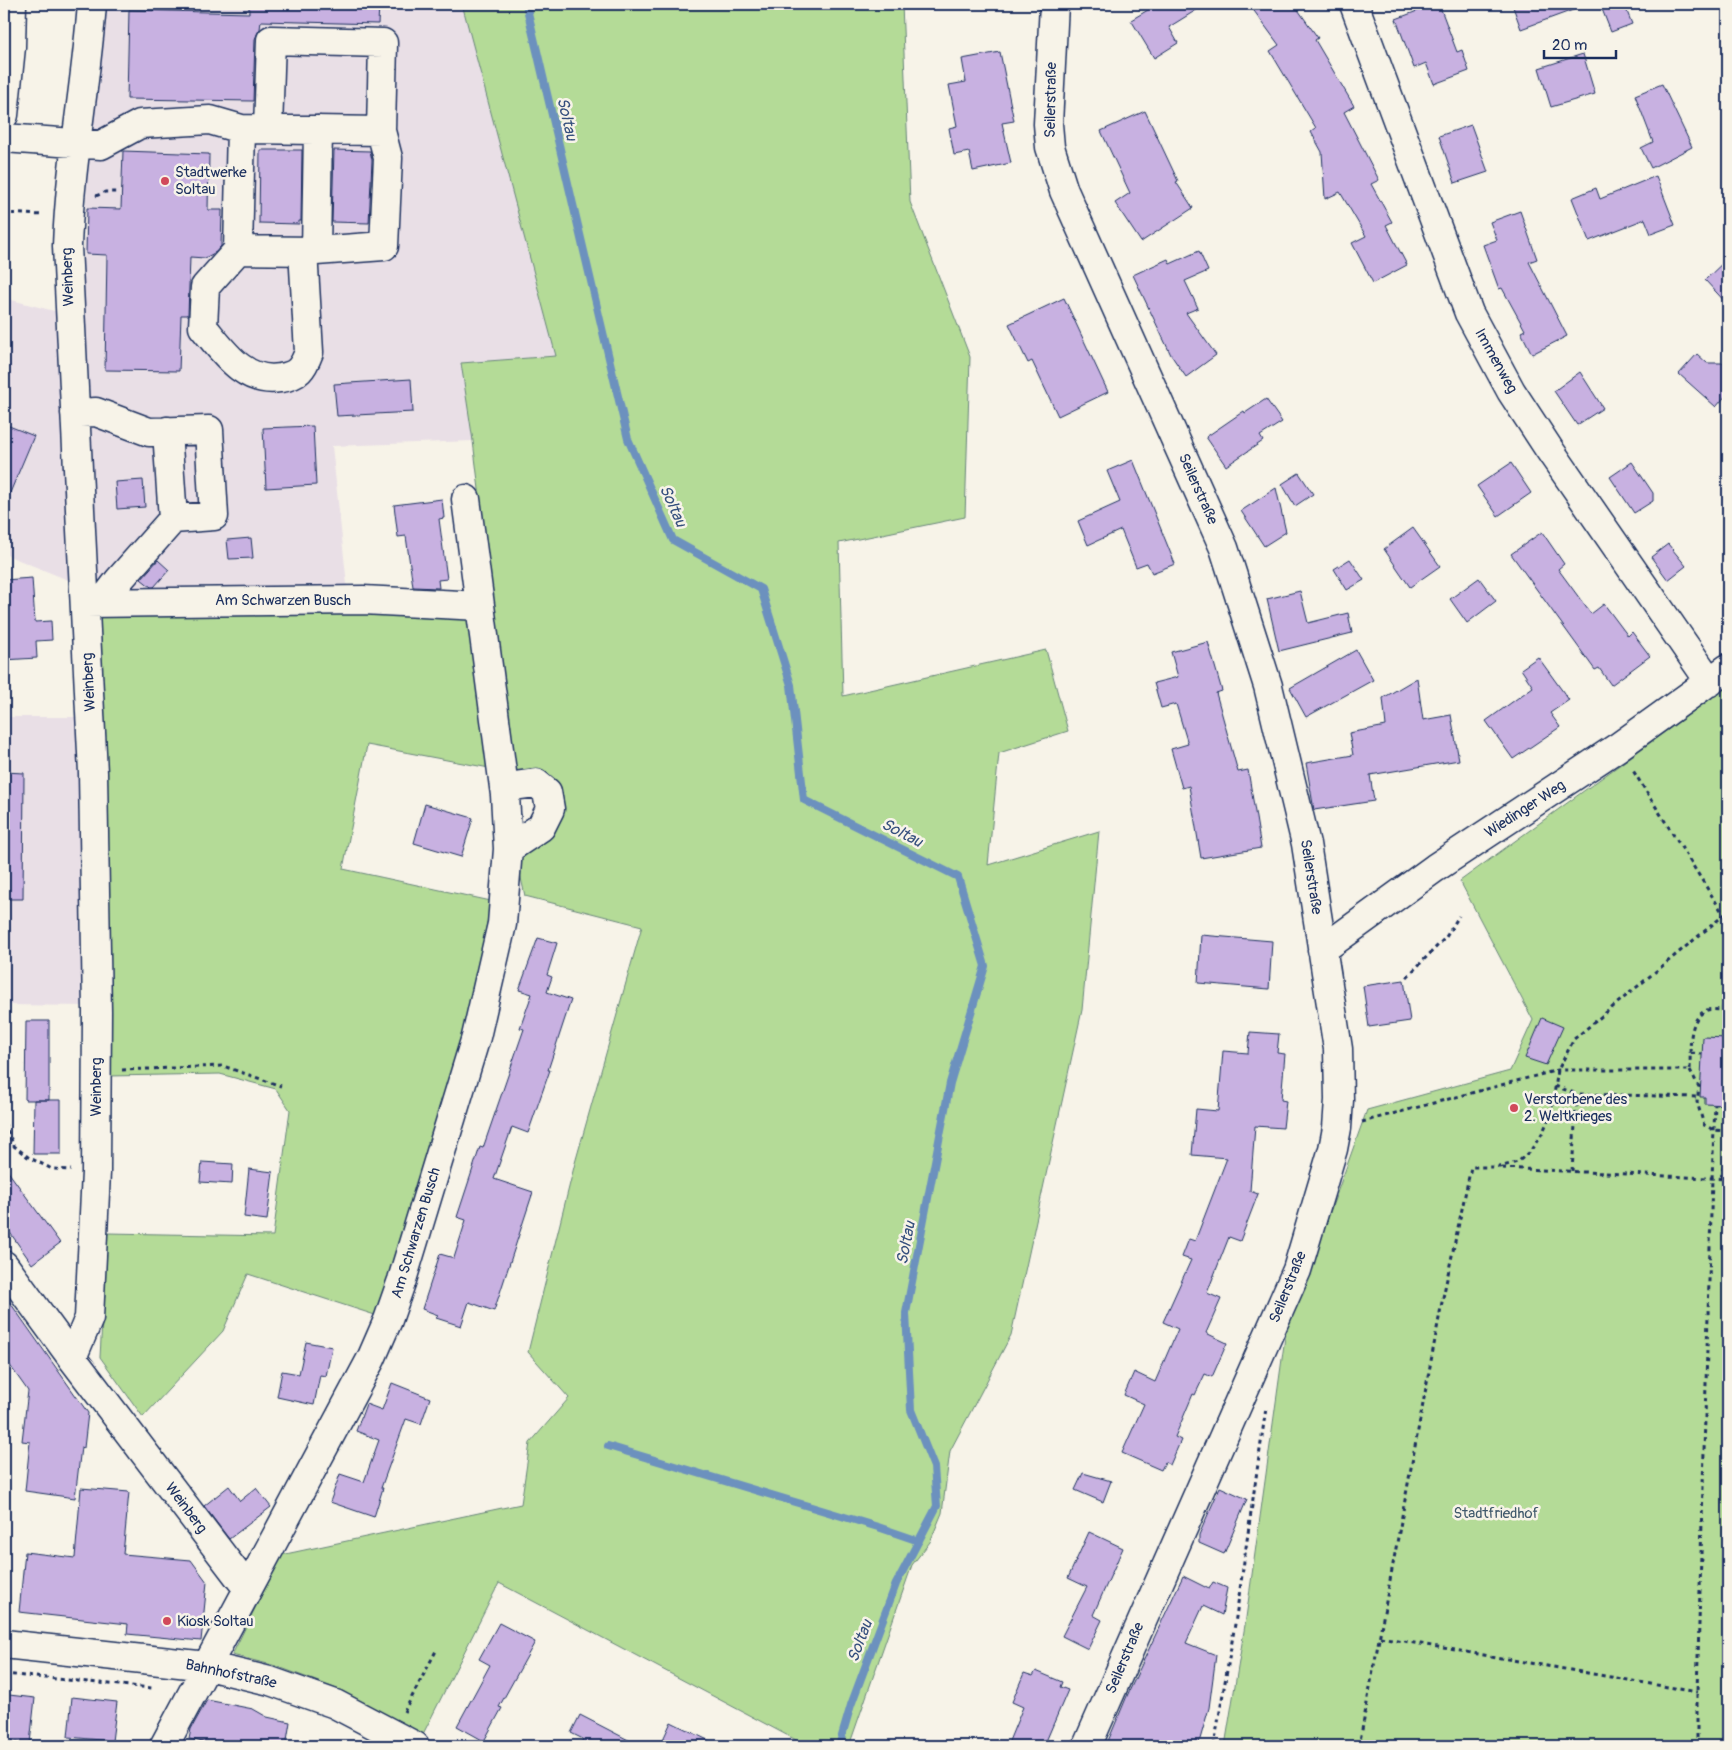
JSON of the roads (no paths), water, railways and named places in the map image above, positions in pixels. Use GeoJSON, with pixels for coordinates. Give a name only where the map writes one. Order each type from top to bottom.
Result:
{"type":"FeatureCollection","features":[{"type":"Feature","properties":{"kind":"street"},"geometry":{"type":"LineString","coordinates":[[4,115],[11,48],[12,4]]}},
{"type":"Feature","properties":{"kind":"street","name":"Weinberg"},"geometry":{"type":"LineString","coordinates":[[72,1358],[89,1318],[96,1172],[97,963],[94,783],[94,602],[75,413],[67,246],[68,217],[80,102],[89,52],[92,4]]}},
{"type":"Feature","properties":{"kind":"street","name":"Seilerstraße"},"geometry":{"type":"LineString","coordinates":[[1054,4],[1048,124],[1050,147],[1064,191],[1224,548],[1268,686],[1306,844],[1338,1050],[1339,1100],[1333,1150],[1297,1270],[1087,1746]]}},
{"type":"Feature","properties":{"kind":"street","name":"Immenweg"},"geometry":{"type":"LineString","coordinates":[[1354,4],[1469,313],[1512,391],[1549,449],[1719,675]]}},
{"type":"Feature","properties":{"kind":"street"},"geometry":{"type":"LineString","coordinates":[[238,250],[309,251],[384,246],[388,158],[381,132],[383,43],[271,40],[268,129]]}},
{"type":"Feature","properties":{"kind":"street"},"geometry":{"type":"LineString","coordinates":[[4,138],[101,145],[140,124],[210,120],[241,129],[381,132]]}},
{"type":"Feature","properties":{"kind":"street"},"geometry":{"type":"LineString","coordinates":[[241,129],[238,250],[205,287],[203,327],[232,361],[250,375],[270,380],[289,377],[304,367],[309,352],[309,251],[318,130]]}},
{"type":"Feature","properties":{"kind":"street"},"geometry":{"type":"LineString","coordinates":[[75,413],[96,412],[149,432],[209,430],[214,516],[173,519],[119,580],[94,602]]}},
{"type":"Feature","properties":{"kind":"street"},"geometry":{"type":"LineString","coordinates":[[167,432],[173,519]]}},
{"type":"Feature","properties":{"kind":"street","name":"Am Schwarzen Busch"},"geometry":{"type":"LineString","coordinates":[[248,1590],[371,1359],[391,1312],[476,1037],[502,924],[508,849],[505,795],[466,499]]}},
{"type":"Feature","properties":{"kind":"street","name":"Am Schwarzen Busch"},"geometry":{"type":"LineString","coordinates":[[94,602],[363,600],[480,606]]}},
{"type":"Feature","properties":{"kind":"street","name":"Wiedinger Weg"},"geometry":{"type":"LineString","coordinates":[[1322,950],[1435,868],[1618,747],[1719,675]]}},
{"type":"Feature","properties":{"kind":"street"},"geometry":{"type":"LineString","coordinates":[[505,795],[514,786],[536,783],[547,792],[550,809],[541,827],[508,849]]}},
{"type":"Feature","properties":{"kind":"street","name":"Weinberg"},"geometry":{"type":"LineString","coordinates":[[4,1265],[248,1590]]}},
{"type":"Feature","properties":{"kind":"street"},"geometry":{"type":"LineString","coordinates":[[164,1746],[248,1590]]}},
{"type":"Feature","properties":{"kind":"street","name":"Bahnhofstraße"},"geometry":{"type":"LineString","coordinates":[[4,1644],[207,1666],[270,1681],[335,1704],[404,1740]]}},
{"type":"Feature","properties":{"kind":"waterway","name":"Soltau"},"geometry":{"type":"LineString","coordinates":[[526,4],[628,439],[673,540],[761,589],[791,685],[804,800],[958,877],[985,966],[950,1083],[906,1313],[911,1410],[934,1467],[937,1506],[896,1584],[851,1705],[839,1746]]}},
{"type":"Feature","properties":{"kind":"waterway"},"geometry":{"type":"LineString","coordinates":[[608,1446],[919,1541]]}},
{"type":"Feature","properties":{"kind":"place","name":"Stadtwerke Soltau"},"geometry":{"type":"Point","coordinates":[165,181]}},
{"type":"Feature","properties":{"kind":"place","name":"Verstorbene des 2. Weltkrieges"},"geometry":{"type":"Point","coordinates":[1514,1108]}},
{"type":"Feature","properties":{"kind":"place","name":"Kiosk Soltau"},"geometry":{"type":"Point","coordinates":[167,1621]}},
{"type":"Feature","properties":{"kind":"park label","name":"Stadtfriedhof"},"geometry":{"type":"Point","coordinates":[1496,1513]}}]}
